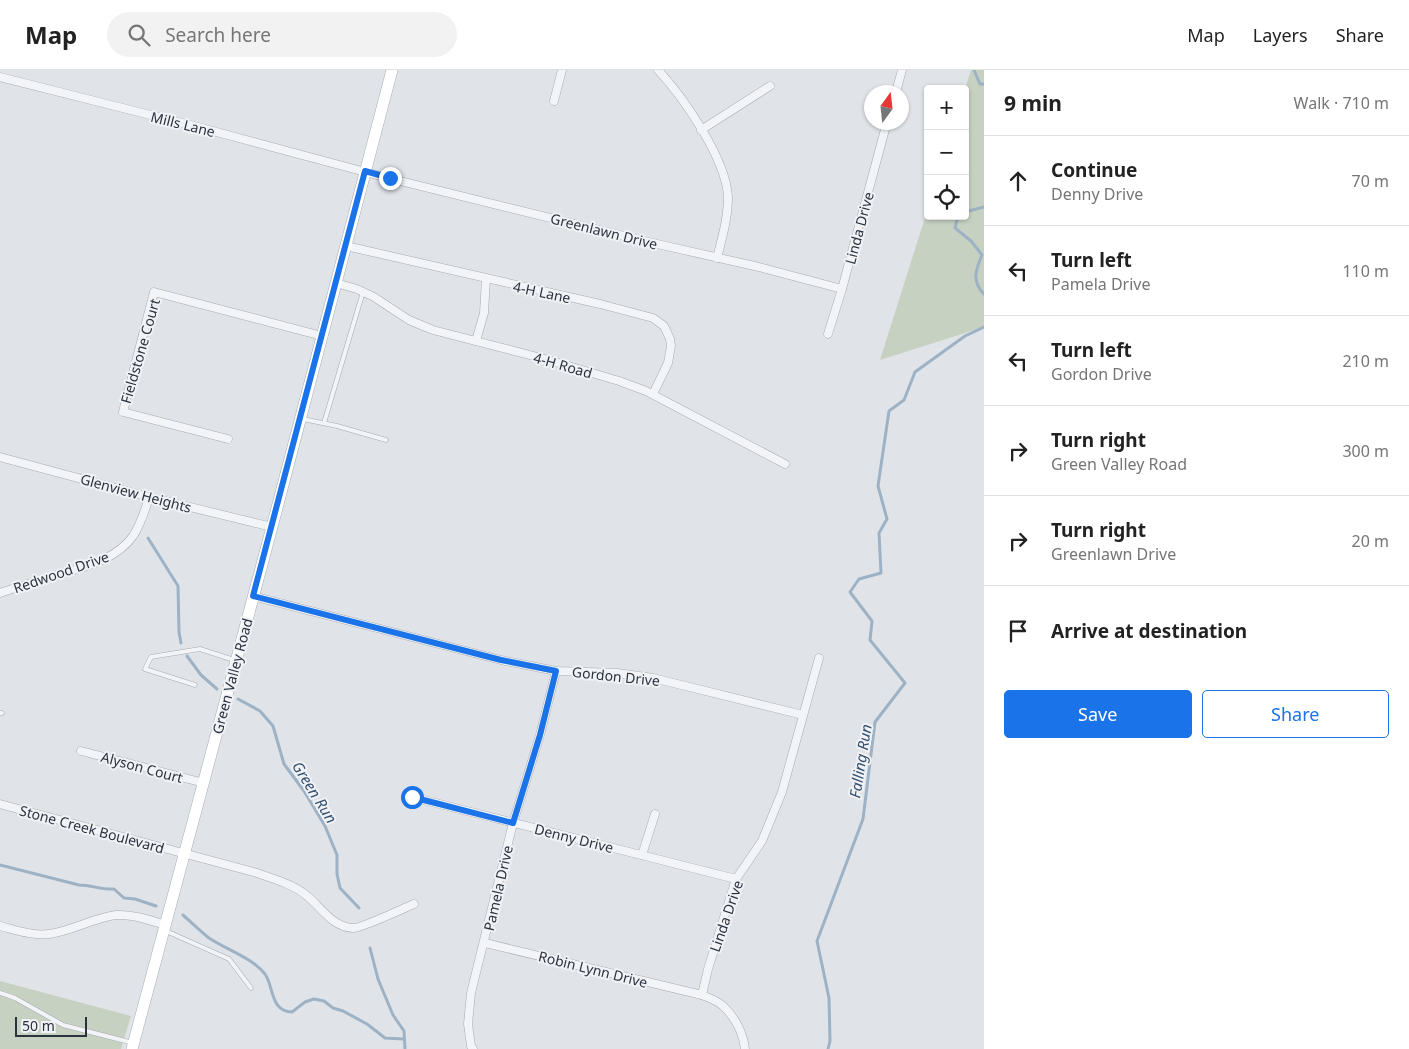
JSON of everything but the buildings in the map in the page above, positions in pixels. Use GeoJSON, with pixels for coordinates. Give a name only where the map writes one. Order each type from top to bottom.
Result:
{"type":"FeatureCollection","features":[{"type":"Feature","properties":{"kind":"street","name":"Green Valley Road"},"geometry":{"type":"LineString","coordinates":[[133,1046],[392,70]]}},
{"type":"Feature","properties":{"kind":"street"},"geometry":{"type":"LineString","coordinates":[[554,101],[562,70]]}},
{"type":"Feature","properties":{"kind":"street"},"geometry":{"type":"LineString","coordinates":[[658,70],[676,91],[701,130],[714,151],[722,170],[727,188],[728,206],[717,258]]}},
{"type":"Feature","properties":{"kind":"street"},"geometry":{"type":"LineString","coordinates":[[898,85],[902,70]]}},
{"type":"Feature","properties":{"kind":"street","name":"Mills Lane"},"geometry":{"type":"LineString","coordinates":[[0,77],[365,171]]}},
{"type":"Feature","properties":{"kind":"street"},"geometry":{"type":"LineString","coordinates":[[701,130],[770,86]]}},
{"type":"Feature","properties":{"kind":"street","name":"Linda Drive"},"geometry":{"type":"LineString","coordinates":[[828,334],[886,130]]}},
{"type":"Feature","properties":{"kind":"street","name":"Greenlawn Drive"},"geometry":{"type":"LineString","coordinates":[[365,171],[842,289]]}},
{"type":"Feature","properties":{"kind":"street","name":"4-H Lane"},"geometry":{"type":"LineString","coordinates":[[346,246],[637,313],[659,322],[668,332],[671,346],[668,363],[653,394]]}},
{"type":"Feature","properties":{"kind":"street"},"geometry":{"type":"LineString","coordinates":[[476,341],[484,313],[486,279]]}},
{"type":"Feature","properties":{"kind":"street","name":"4-H Road"},"geometry":{"type":"LineString","coordinates":[[336,283],[363,292],[409,320],[433,330],[620,381],[653,394],[785,464]]}},
{"type":"Feature","properties":{"kind":"street","name":"Fieldstone Court"},"geometry":{"type":"LineString","coordinates":[[228,439],[123,412],[154,292],[322,336]]}},
{"type":"Feature","properties":{"kind":"street","name":"Glenview Heights"},"geometry":{"type":"LineString","coordinates":[[0,457],[149,497],[272,527]]}},
{"type":"Feature","properties":{"kind":"street","name":"Redwood Drive"},"geometry":{"type":"LineString","coordinates":[[0,593],[81,568],[112,555],[121,549],[133,535],[141,521],[149,497]]}},
{"type":"Feature","properties":{"kind":"street","name":"Gordon Drive"},"geometry":{"type":"LineString","coordinates":[[253,596],[501,660],[556,671],[617,673],[653,678],[803,715]]}},
{"type":"Feature","properties":{"kind":"street","name":"Linda Drive"},"geometry":{"type":"LineString","coordinates":[[702,995],[708,969],[736,879],[762,841],[774,816],[819,658]]}},
{"type":"Feature","properties":{"kind":"street","name":"Pamela Drive"},"geometry":{"type":"LineString","coordinates":[[473,1049],[468,1024],[471,993],[485,943],[513,823],[540,735],[556,671]]}},
{"type":"Feature","properties":{"kind":"street","name":"Alyson Court"},"geometry":{"type":"LineString","coordinates":[[81,750],[204,782]]}},
{"type":"Feature","properties":{"kind":"street","name":"Denny Drive"},"geometry":{"type":"LineString","coordinates":[[412,797],[736,879]]}},
{"type":"Feature","properties":{"kind":"street","name":"Stone Creek Boulevard"},"geometry":{"type":"LineString","coordinates":[[0,804],[257,872],[286,882],[307,895],[329,918],[354,929],[414,904]]}},
{"type":"Feature","properties":{"kind":"street"},"geometry":{"type":"LineString","coordinates":[[642,855],[655,814]]}},
{"type":"Feature","properties":{"kind":"street"},"geometry":{"type":"LineString","coordinates":[[0,926],[25,932],[49,934],[118,915],[143,919],[164,927]]}},
{"type":"Feature","properties":{"kind":"street","name":"Robin Lynn Drive"},"geometry":{"type":"LineString","coordinates":[[485,943],[702,995]]}},
{"type":"Feature","properties":{"kind":"street"},"geometry":{"type":"LineString","coordinates":[[702,995],[722,1005],[732,1017],[741,1031],[745,1049]]}},
{"type":"Feature","properties":{"kind":"lane"},"geometry":{"type":"LineString","coordinates":[[324,423],[363,292]]}},
{"type":"Feature","properties":{"kind":"lane"},"geometry":{"type":"LineString","coordinates":[[300,419],[324,423],[386,440]]}},
{"type":"Feature","properties":{"kind":"lane"},"geometry":{"type":"LineString","coordinates":[[195,685],[145,669],[151,658],[200,649],[236,661]]}},
{"type":"Feature","properties":{"kind":"lane"},"geometry":{"type":"LineString","coordinates":[[164,927],[229,959],[251,988]]}},
{"type":"Feature","properties":{"kind":"lane"},"geometry":{"type":"LineString","coordinates":[[0,994],[15,998],[63,1025],[133,1046]]}},
{"type":"Feature","properties":{"kind":"green space"},"geometry":{"type":"Polygon","coordinates":[[[971,70],[984,70],[984,327],[880,360],[924,220],[969,220],[969,85],[966,85],[971,70]]]}},
{"type":"Feature","properties":{"kind":"green space"},"geometry":{"type":"Polygon","coordinates":[[[0,981],[131,1016],[121,1049],[0,1049],[0,981]]]}},
{"type":"Feature","properties":{"kind":"waterway"},"geometry":{"type":"LineString","coordinates":[[974,70],[980,84],[984,84]]}},
{"type":"Feature","properties":{"kind":"waterway","name":"Falling Run"},"geometry":{"type":"LineString","coordinates":[[969,211],[984,207]]}},
{"type":"Feature","properties":{"kind":"waterway","name":"Falling Run"},"geometry":{"type":"LineString","coordinates":[[957,220],[955,228],[971,241],[982,255],[976,280],[984,294]]}},
{"type":"Feature","properties":{"kind":"waterway","name":"Falling Run"},"geometry":{"type":"LineString","coordinates":[[828,1049],[830,1041],[829,998],[817,941],[863,819],[875,722],[905,683],[870,640],[872,621],[850,592],[859,579],[881,573],[879,533],[887,519],[878,486],[889,411],[904,400],[915,372],[965,336],[984,327]]}},
{"type":"Feature","properties":{"kind":"waterway","name":"Green Run"},"geometry":{"type":"LineString","coordinates":[[148,538],[178,586],[181,643]]}},
{"type":"Feature","properties":{"kind":"waterway","name":"Green Run"},"geometry":{"type":"LineString","coordinates":[[187,656],[201,675],[217,689]]}},
{"type":"Feature","properties":{"kind":"waterway","name":"Green Run"},"geometry":{"type":"LineString","coordinates":[[238,699],[260,711],[273,726],[284,764],[304,791],[325,826],[337,855],[337,874],[340,888],[359,908]]}},
{"type":"Feature","properties":{"kind":"waterway"},"geometry":{"type":"LineString","coordinates":[[0,865],[79,885],[114,889],[124,898],[135,899],[156,906]]}},
{"type":"Feature","properties":{"kind":"waterway"},"geometry":{"type":"LineString","coordinates":[[183,915],[209,938],[246,958],[259,968],[268,979],[276,1003],[285,1011],[292,1012],[305,1002],[314,999],[324,1001],[333,1008],[343,1011],[367,1024],[385,1038],[403,1039]]}},
{"type":"Feature","properties":{"kind":"waterway","name":"Green Run"},"geometry":{"type":"LineString","coordinates":[[370,948],[378,979],[393,1015],[404,1031],[405,1049]]}},
{"type":"Feature","properties":{"kind":"route"},"geometry":{"type":"LineString","coordinates":[[390,178],[365,171],[253,596],[501,660],[556,671],[540,735],[513,823],[412,797]]}}]}
